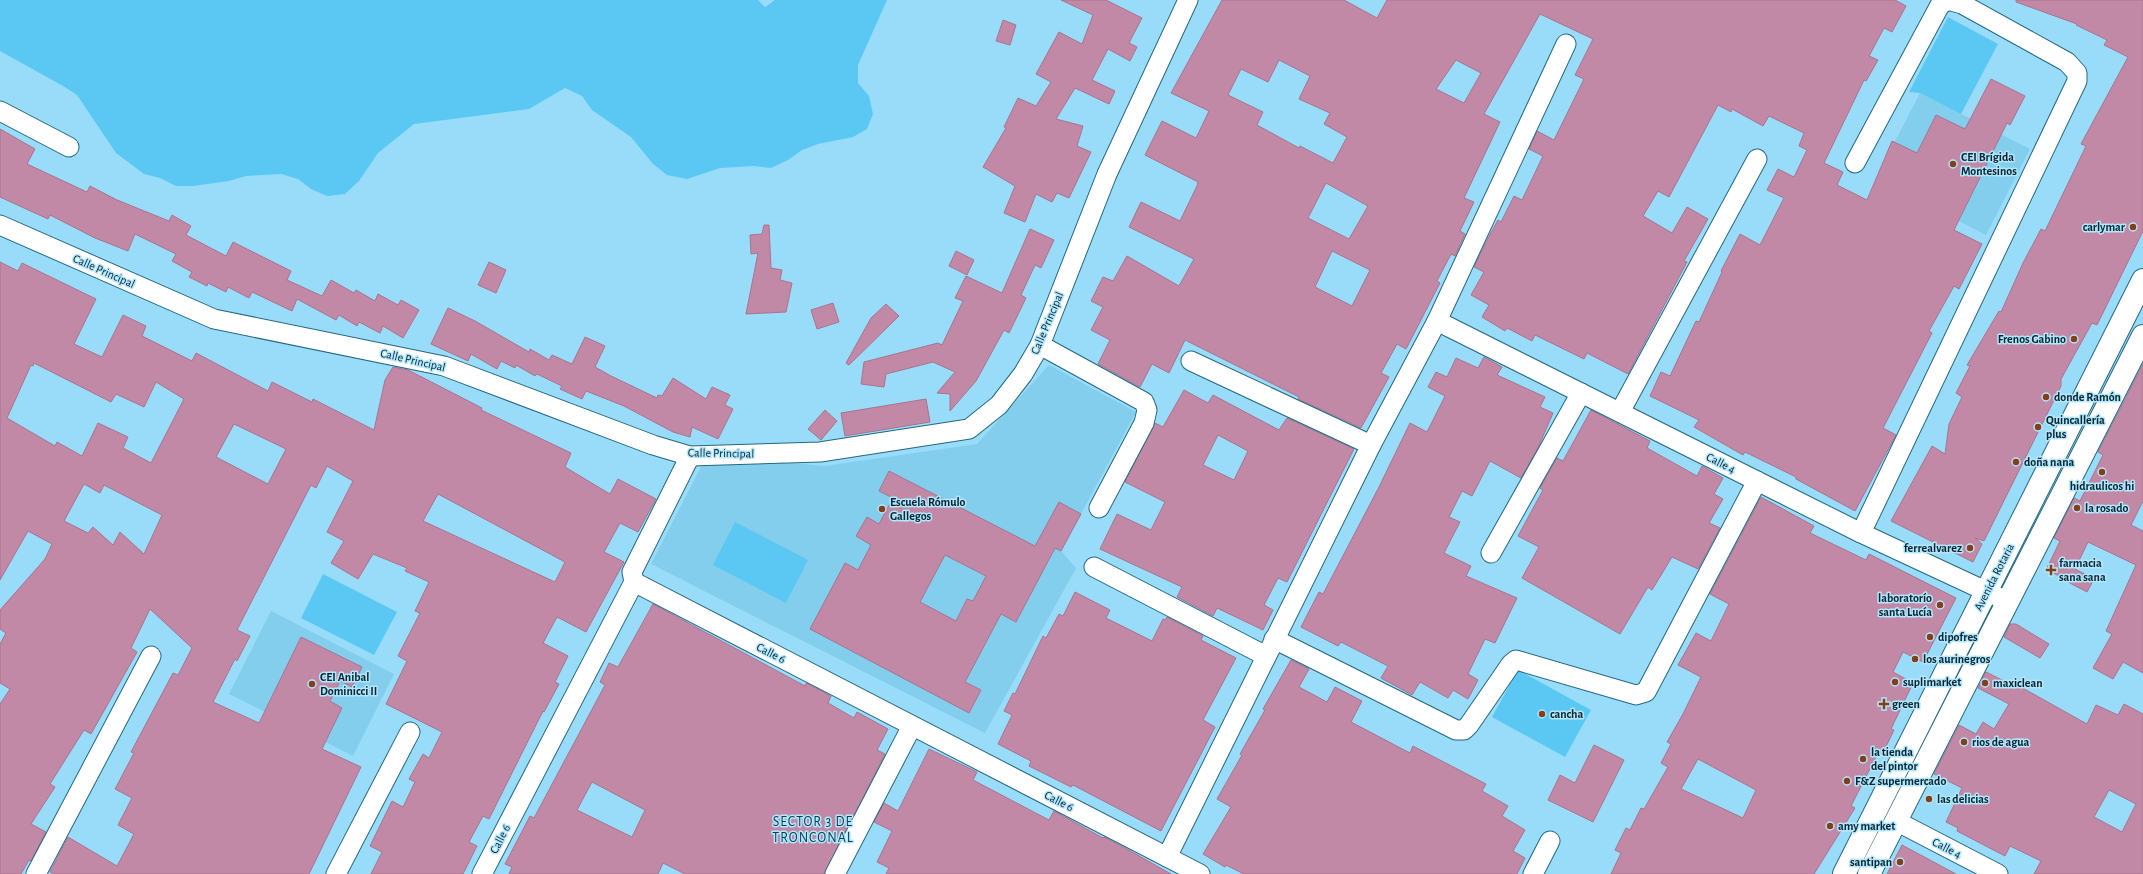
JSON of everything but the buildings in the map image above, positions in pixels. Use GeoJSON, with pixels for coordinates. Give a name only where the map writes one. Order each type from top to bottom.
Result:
{"type":"FeatureCollection","features":[{"type":"Feature","properties":{"kind":"street","name":"Calle Principal"},"geometry":{"type":"LineString","coordinates":[[0,225],[214,319],[444,366],[653,445],[690,456],[820,452],[969,429],[999,405],[1023,374],[1040,345],[1107,174],[1188,0]]}},
{"type":"Feature","properties":{"kind":"street"},"geometry":{"type":"LineString","coordinates":[[1855,163],[1940,5],[1948,0],[1962,4],[2067,62],[2077,73],[2077,81],[1861,533]]}},
{"type":"Feature","properties":{"kind":"street"},"geometry":{"type":"LineString","coordinates":[[1167,857],[1371,445],[1436,321],[1566,44]]}},
{"type":"Feature","properties":{"kind":"street"},"geometry":{"type":"LineString","coordinates":[[0,111],[69,147]]}},
{"type":"Feature","properties":{"kind":"street"},"geometry":{"type":"LineString","coordinates":[[1620,412],[1757,159]]}},
{"type":"Feature","properties":{"kind":"street","name":"Avenida Rotaria"},"geometry":{"type":"LineString","coordinates":[[1844,874],[2143,280]]}},
{"type":"Feature","properties":{"kind":"street","name":"Calle 4"},"geometry":{"type":"LineString","coordinates":[[1436,321],[1861,533],[2007,602]]}},
{"type":"Feature","properties":{"kind":"street","name":"Avenida Rotaria"},"geometry":{"type":"LineString","coordinates":[[1869,874],[2143,336]]}},
{"type":"Feature","properties":{"kind":"street"},"geometry":{"type":"LineString","coordinates":[[1040,345],[1144,402],[1147,410],[1144,423],[1099,508]]}},
{"type":"Feature","properties":{"kind":"street"},"geometry":{"type":"LineString","coordinates":[[1191,361],[1371,445]]}},
{"type":"Feature","properties":{"kind":"street"},"geometry":{"type":"LineString","coordinates":[[1491,554],[1581,393]]}},
{"type":"Feature","properties":{"kind":"street"},"geometry":{"type":"LineString","coordinates":[[634,582],[632,572],[690,456]]}},
{"type":"Feature","properties":{"kind":"street"},"geometry":{"type":"LineString","coordinates":[[1274,639],[1456,730],[1464,730],[1511,664],[1516,660],[1636,695],[1646,692],[1757,481]]}},
{"type":"Feature","properties":{"kind":"street"},"geometry":{"type":"LineString","coordinates":[[1094,567],[1266,656]]}},
{"type":"Feature","properties":{"kind":"street","name":"Calle 6"},"geometry":{"type":"LineString","coordinates":[[482,874],[634,582],[1200,874]]}},
{"type":"Feature","properties":{"kind":"street"},"geometry":{"type":"LineString","coordinates":[[36,874],[151,656]]}},
{"type":"Feature","properties":{"kind":"street"},"geometry":{"type":"LineString","coordinates":[[835,874],[912,726]]}},
{"type":"Feature","properties":{"kind":"street"},"geometry":{"type":"LineString","coordinates":[[336,874],[410,732]]}},
{"type":"Feature","properties":{"kind":"street","name":"Calle 4"},"geometry":{"type":"LineString","coordinates":[[1896,821],[1998,874]]}},
{"type":"Feature","properties":{"kind":"street"},"geometry":{"type":"LineString","coordinates":[[1533,874],[1550,841]]}},
{"type":"Feature","properties":{"kind":"shaded area"},"geometry":{"type":"Polygon","coordinates":[[[0,0],[758,0],[765,7],[775,0],[887,0],[858,65],[858,83],[869,96],[873,114],[867,129],[853,137],[818,144],[802,150],[788,160],[771,168],[754,166],[720,168],[687,179],[667,175],[653,164],[631,137],[592,110],[582,96],[565,88],[529,109],[414,124],[378,153],[359,181],[345,194],[327,196],[311,189],[298,179],[281,174],[246,176],[229,181],[193,186],[176,186],[160,178],[144,174],[116,153],[77,95],[0,51],[0,0]]]}},
{"type":"Feature","properties":{"kind":"shaded area"},"geometry":{"type":"Polygon","coordinates":[[[1948,17],[1998,44],[1961,114],[1920,93],[1909,92],[1948,17]]]}},
{"type":"Feature","properties":{"kind":"shaded area","name":"CEI Brígida Montesinos"},"geometry":{"type":"Polygon","coordinates":[[[1920,93],[2030,149],[1986,235],[1876,178],[1920,93]]]}},
{"type":"Feature","properties":{"kind":"shaded area","name":"Escuela Rómulo Gallegos"},"geometry":{"type":"Polygon","coordinates":[[[1049,365],[1136,412],[1061,551],[1076,568],[985,733],[651,564],[703,463],[781,462],[825,466],[977,444],[1049,365]]]}},
{"type":"Feature","properties":{"kind":"shaded area"},"geometry":{"type":"Polygon","coordinates":[[[735,522],[808,560],[786,603],[713,565],[735,522]]]}},
{"type":"Feature","properties":{"kind":"shaded area"},"geometry":{"type":"Polygon","coordinates":[[[323,574],[397,612],[374,655],[301,618],[323,574]]]}},
{"type":"Feature","properties":{"kind":"shaded area","name":"CEI Anibal Dominicci II"},"geometry":{"type":"Polygon","coordinates":[[[271,611],[394,674],[353,756],[229,694],[271,611]]]}},
{"type":"Feature","properties":{"kind":"shaded area","name":"cancha"},"geometry":{"type":"Polygon","coordinates":[[[1518,670],[1591,710],[1565,757],[1492,717],[1518,670]]]}},
{"type":"Feature","properties":{"kind":"place","name":"CEI Brígida Montesinos"},"geometry":{"type":"Point","coordinates":[1953,164]}},
{"type":"Feature","properties":{"kind":"place","name":"carlymar"},"geometry":{"type":"Point","coordinates":[2133,227]}},
{"type":"Feature","properties":{"kind":"place","name":"Frenos Gabino"},"geometry":{"type":"Point","coordinates":[2074,339]}},
{"type":"Feature","properties":{"kind":"place","name":"donde Ramón"},"geometry":{"type":"Point","coordinates":[2046,397]}},
{"type":"Feature","properties":{"kind":"place","name":"Quincallería plus"},"geometry":{"type":"Point","coordinates":[2038,427]}},
{"type":"Feature","properties":{"kind":"place","name":"doña nana"},"geometry":{"type":"Point","coordinates":[2016,462]}},
{"type":"Feature","properties":{"kind":"place","name":"hidraulicos hi"},"geometry":{"type":"Point","coordinates":[2102,472]}},
{"type":"Feature","properties":{"kind":"place","name":"la rosado"},"geometry":{"type":"Point","coordinates":[2077,508]}},
{"type":"Feature","properties":{"kind":"place","name":"Escuela Rómulo Gallegos"},"geometry":{"type":"Point","coordinates":[882,509]}},
{"type":"Feature","properties":{"kind":"place","name":"ferrealvarez"},"geometry":{"type":"Point","coordinates":[1970,548]}},
{"type":"Feature","properties":{"kind":"place","name":"farmacia sana sana"},"geometry":{"type":"Point","coordinates":[2051,570]}},
{"type":"Feature","properties":{"kind":"place","name":"laboratorío santa Lucía"},"geometry":{"type":"Point","coordinates":[1940,605]}},
{"type":"Feature","properties":{"kind":"place","name":"dipofres"},"geometry":{"type":"Point","coordinates":[1930,637]}},
{"type":"Feature","properties":{"kind":"place","name":"los aurinegros"},"geometry":{"type":"Point","coordinates":[1915,659]}},
{"type":"Feature","properties":{"kind":"place","name":"suplimarket"},"geometry":{"type":"Point","coordinates":[1895,682]}},
{"type":"Feature","properties":{"kind":"place","name":"maxiclean"},"geometry":{"type":"Point","coordinates":[1985,683]}},
{"type":"Feature","properties":{"kind":"place","name":"CEI Anibal Dominicci II"},"geometry":{"type":"Point","coordinates":[312,684]}},
{"type":"Feature","properties":{"kind":"place","name":"green"},"geometry":{"type":"Point","coordinates":[1884,704]}},
{"type":"Feature","properties":{"kind":"place","name":"cancha"},"geometry":{"type":"Point","coordinates":[1542,714]}},
{"type":"Feature","properties":{"kind":"place","name":"rios de agua"},"geometry":{"type":"Point","coordinates":[1964,742]}},
{"type":"Feature","properties":{"kind":"place","name":"la tienda del pintor"},"geometry":{"type":"Point","coordinates":[1863,759]}},
{"type":"Feature","properties":{"kind":"place","name":"F&Z supermercado"},"geometry":{"type":"Point","coordinates":[1847,781]}},
{"type":"Feature","properties":{"kind":"place","name":"las delicias"},"geometry":{"type":"Point","coordinates":[1929,799]}},
{"type":"Feature","properties":{"kind":"place","name":"amy market"},"geometry":{"type":"Point","coordinates":[1830,826]}},
{"type":"Feature","properties":{"kind":"place","name":"santipan"},"geometry":{"type":"Point","coordinates":[1900,862]}},
{"type":"Feature","properties":{"kind":"district","name":"SECTOR 3 DE TRONCONAL"},"geometry":{"type":"Point","coordinates":[813,830]}}]}
